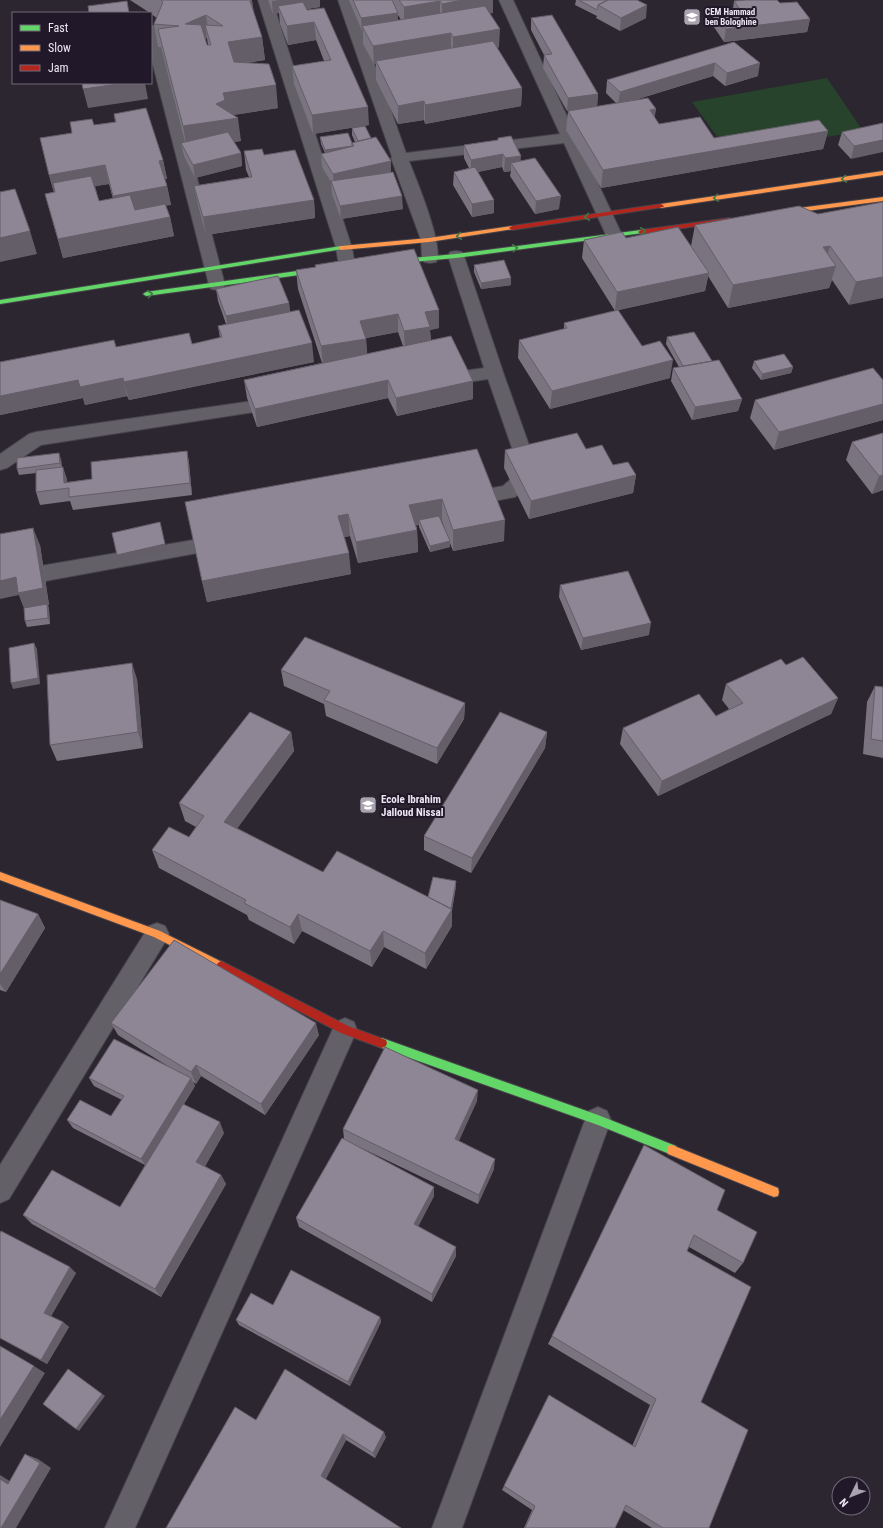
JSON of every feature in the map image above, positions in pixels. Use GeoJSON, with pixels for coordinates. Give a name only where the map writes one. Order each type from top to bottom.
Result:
{"type":"FeatureCollection","features":[{"type":"Feature","properties":{"kind":"main road"},"geometry":{"type":"LineString","coordinates":[[0,302],[344,248],[428,240],[883,173]]}},
{"type":"Feature","properties":{"kind":"main road"},"geometry":{"type":"LineString","coordinates":[[764,215],[883,199]]}},
{"type":"Feature","properties":{"kind":"main road"},"geometry":{"type":"LineString","coordinates":[[378,263],[456,256],[741,218]]}},
{"type":"Feature","properties":{"kind":"main road"},"geometry":{"type":"LineString","coordinates":[[138,296],[344,267]]}},
{"type":"Feature","properties":{"kind":"main road"},"geometry":{"type":"LineString","coordinates":[[0,876],[157,934],[345,1030],[598,1120],[774,1192]]}},
{"type":"Feature","properties":{"kind":"street"},"geometry":{"type":"LineString","coordinates":[[265,0],[344,248],[344,267]]}},
{"type":"Feature","properties":{"kind":"street"},"geometry":{"type":"LineString","coordinates":[[345,0],[428,240],[430,258]]}},
{"type":"Feature","properties":{"kind":"street"},"geometry":{"type":"LineString","coordinates":[[506,0],[568,138],[614,235]]}},
{"type":"Feature","properties":{"kind":"street"},"geometry":{"type":"LineString","coordinates":[[152,33],[217,285]]}},
{"type":"Feature","properties":{"kind":"street"},"geometry":{"type":"LineString","coordinates":[[399,158],[568,138]]}},
{"type":"Feature","properties":{"kind":"street"},"geometry":{"type":"LineString","coordinates":[[445,503],[508,492],[530,473],[494,372],[456,256]]}},
{"type":"Feature","properties":{"kind":"street"},"geometry":{"type":"LineString","coordinates":[[423,382],[494,372]]}},
{"type":"Feature","properties":{"kind":"street"},"geometry":{"type":"LineString","coordinates":[[0,463],[36,439],[296,401]]}},
{"type":"Feature","properties":{"kind":"street"},"geometry":{"type":"LineString","coordinates":[[0,579],[40,574],[243,538]]}},
{"type":"Feature","properties":{"kind":"street"},"geometry":{"type":"LineString","coordinates":[[0,1190],[157,934]]}},
{"type":"Feature","properties":{"kind":"street"},"geometry":{"type":"LineString","coordinates":[[120,1528],[345,1030]]}},
{"type":"Feature","properties":{"kind":"street"},"geometry":{"type":"LineString","coordinates":[[447,1528],[598,1120]]}},
{"type":"Feature","properties":{"kind":"green space"},"geometry":{"type":"Polygon","coordinates":[[[827,78],[863,131],[729,153],[692,102],[827,78]]]}},
{"type":"Feature","properties":{"kind":"building"},"geometry":{"type":"Polygon","coordinates":[[[161,0],[251,0],[252,1],[250,1],[262,37],[228,42],[234,62],[269,64],[276,85],[223,93],[225,100],[216,104],[238,118],[183,126],[158,29],[179,26],[154,24],[163,2],[161,0]],[[206,15],[185,24],[201,25],[207,45],[211,45],[205,25],[223,26],[206,15]]]}},
{"type":"Feature","properties":{"kind":"building"},"geometry":{"type":"Polygon","coordinates":[[[353,0],[392,0],[398,13],[361,18],[353,0]]]}},
{"type":"Feature","properties":{"kind":"building"},"geometry":{"type":"Polygon","coordinates":[[[399,0],[462,0],[442,4],[440,1],[404,7],[399,0]]]}},
{"type":"Feature","properties":{"kind":"building"},"geometry":{"type":"Polygon","coordinates":[[[579,0],[608,0],[598,5],[597,10],[579,0]]]}},
{"type":"Feature","properties":{"kind":"building"},"geometry":{"type":"Polygon","coordinates":[[[608,0],[637,0],[647,5],[621,18],[598,5],[608,0]]]}},
{"type":"Feature","properties":{"kind":"building"},"geometry":{"type":"Polygon","coordinates":[[[777,0],[780,3],[797,2],[810,19],[726,29],[715,11],[739,8],[734,1],[777,0]]]}},
{"type":"Feature","properties":{"kind":"building"},"geometry":{"type":"Polygon","coordinates":[[[127,1],[129,12],[89,12],[88,6],[127,1]]]}},
{"type":"Feature","properties":{"kind":"building"},"geometry":{"type":"Polygon","coordinates":[[[303,2],[307,10],[324,8],[368,107],[312,115],[292,66],[331,60],[314,22],[287,26],[278,6],[303,2]]]}},
{"type":"Feature","properties":{"kind":"building"},"geometry":{"type":"Polygon","coordinates":[[[485,6],[500,29],[453,37],[451,33],[373,46],[362,26],[485,6]]]}},
{"type":"Feature","properties":{"kind":"building"},"geometry":{"type":"Polygon","coordinates":[[[552,15],[598,94],[568,98],[544,55],[552,54],[531,18],[552,15]]]}},
{"type":"Feature","properties":{"kind":"building"},"geometry":{"type":"Polygon","coordinates":[[[493,41],[522,88],[425,105],[424,101],[398,106],[376,61],[493,41]]]}},
{"type":"Feature","properties":{"kind":"building"},"geometry":{"type":"Polygon","coordinates":[[[734,42],[760,63],[727,73],[715,63],[620,92],[607,80],[734,42]]]}},
{"type":"Feature","properties":{"kind":"building"},"geometry":{"type":"Polygon","coordinates":[[[82,84],[119,84],[83,89],[82,84]]]}},
{"type":"Feature","properties":{"kind":"building"},"geometry":{"type":"Polygon","coordinates":[[[648,98],[656,109],[650,110],[659,124],[700,117],[714,138],[819,120],[828,131],[603,170],[568,111],[648,98]]]}},
{"type":"Feature","properties":{"kind":"building"},"geometry":{"type":"Polygon","coordinates":[[[146,108],[163,160],[159,161],[167,186],[113,196],[105,165],[49,175],[40,138],[72,133],[70,122],[92,119],[94,125],[116,122],[114,114],[146,108]]]}},
{"type":"Feature","properties":{"kind":"building"},"geometry":{"type":"Polygon","coordinates":[[[883,123],[883,140],[854,146],[842,132],[883,123]]]}},
{"type":"Feature","properties":{"kind":"building"},"geometry":{"type":"Polygon","coordinates":[[[365,126],[371,138],[358,141],[352,128],[365,126]]]}},
{"type":"Feature","properties":{"kind":"building"},"geometry":{"type":"Polygon","coordinates":[[[228,132],[241,153],[193,165],[181,143],[228,132]]]}},
{"type":"Feature","properties":{"kind":"building"},"geometry":{"type":"Polygon","coordinates":[[[348,133],[352,146],[325,150],[320,137],[348,133]]]}},
{"type":"Feature","properties":{"kind":"building"},"geometry":{"type":"Polygon","coordinates":[[[511,136],[521,156],[505,158],[503,154],[471,160],[464,145],[498,140],[498,138],[511,136]]]}},
{"type":"Feature","properties":{"kind":"building"},"geometry":{"type":"Polygon","coordinates":[[[376,137],[391,161],[333,174],[321,154],[354,146],[352,143],[376,137]]]}},
{"type":"Feature","properties":{"kind":"building"},"geometry":{"type":"Polygon","coordinates":[[[262,149],[264,155],[295,150],[314,200],[203,217],[194,186],[252,177],[244,151],[262,149]]]}},
{"type":"Feature","properties":{"kind":"building"},"geometry":{"type":"Polygon","coordinates":[[[535,158],[561,196],[536,201],[511,163],[535,158]]]}},
{"type":"Feature","properties":{"kind":"building"},"geometry":{"type":"Polygon","coordinates":[[[475,167],[494,200],[472,204],[454,172],[475,167]]]}},
{"type":"Feature","properties":{"kind":"building"},"geometry":{"type":"Polygon","coordinates":[[[393,172],[402,196],[340,206],[331,181],[393,172]]]}},
{"type":"Feature","properties":{"kind":"building"},"geometry":{"type":"Polygon","coordinates":[[[91,176],[99,201],[130,195],[135,210],[165,204],[170,217],[58,239],[45,194],[55,192],[53,183],[91,176]]]}},
{"type":"Feature","properties":{"kind":"building"},"geometry":{"type":"Polygon","coordinates":[[[15,189],[30,231],[0,238],[0,192],[15,189]]]}},
{"type":"Feature","properties":{"kind":"building"},"geometry":{"type":"Polygon","coordinates":[[[883,202],[883,277],[856,282],[830,246],[823,247],[836,266],[733,285],[695,225],[799,206],[818,214],[883,202]]]}},
{"type":"Feature","properties":{"kind":"building"},"geometry":{"type":"Polygon","coordinates":[[[678,227],[709,273],[617,292],[584,240],[622,232],[626,238],[678,227]]]}},
{"type":"Feature","properties":{"kind":"building"},"geometry":{"type":"Polygon","coordinates":[[[414,249],[439,310],[425,312],[430,327],[404,331],[398,314],[360,321],[366,339],[321,346],[296,270],[316,267],[315,265],[414,249]]]}},
{"type":"Feature","properties":{"kind":"building"},"geometry":{"type":"Polygon","coordinates":[[[504,260],[511,278],[481,283],[474,265],[504,260]]]}},
{"type":"Feature","properties":{"kind":"building"},"geometry":{"type":"Polygon","coordinates":[[[278,276],[289,303],[226,316],[216,289],[278,276]]]}},
{"type":"Feature","properties":{"kind":"building"},"geometry":{"type":"Polygon","coordinates":[[[299,310],[312,343],[124,382],[123,378],[80,387],[78,380],[0,396],[0,362],[114,340],[116,347],[189,333],[192,344],[222,337],[218,326],[299,310]]]}},
{"type":"Feature","properties":{"kind":"building"},"geometry":{"type":"Polygon","coordinates":[[[618,310],[642,346],[660,341],[673,360],[552,391],[519,340],[567,328],[564,323],[618,310]]]}},
{"type":"Feature","properties":{"kind":"building"},"geometry":{"type":"Polygon","coordinates":[[[694,332],[712,361],[683,366],[667,337],[694,332]]]}},
{"type":"Feature","properties":{"kind":"building"},"geometry":{"type":"Polygon","coordinates":[[[451,336],[473,381],[396,398],[388,380],[255,409],[244,380],[451,336]]]}},
{"type":"Feature","properties":{"kind":"building"},"geometry":{"type":"Polygon","coordinates":[[[784,354],[793,367],[762,374],[754,361],[784,354]]]}},
{"type":"Feature","properties":{"kind":"building"},"geometry":{"type":"Polygon","coordinates":[[[719,360],[742,399],[695,407],[673,368],[719,360]]]}},
{"type":"Feature","properties":{"kind":"building"},"geometry":{"type":"Polygon","coordinates":[[[873,368],[883,380],[883,404],[779,432],[755,400],[873,368]]]}},
{"type":"Feature","properties":{"kind":"building"},"geometry":{"type":"Polygon","coordinates":[[[577,433],[586,449],[602,445],[613,465],[628,462],[636,475],[531,501],[505,450],[577,433]]]}},
{"type":"Feature","properties":{"kind":"building"},"geometry":{"type":"Polygon","coordinates":[[[883,433],[883,475],[879,476],[852,442],[883,433]]]}},
{"type":"Feature","properties":{"kind":"building"},"geometry":{"type":"Polygon","coordinates":[[[477,449],[505,520],[453,530],[442,499],[409,505],[417,530],[356,542],[348,514],[338,516],[349,553],[202,581],[185,502],[477,449]]]}},
{"type":"Feature","properties":{"kind":"building"},"geometry":{"type":"Polygon","coordinates":[[[187,451],[190,483],[69,497],[69,488],[36,492],[36,470],[63,467],[64,483],[92,479],[91,462],[187,451]]]}},
{"type":"Feature","properties":{"kind":"building"},"geometry":{"type":"Polygon","coordinates":[[[59,453],[60,463],[17,469],[17,458],[59,453]]]}},
{"type":"Feature","properties":{"kind":"building"},"geometry":{"type":"Polygon","coordinates":[[[439,516],[450,541],[430,546],[419,520],[439,516]]]}},
{"type":"Feature","properties":{"kind":"building"},"geometry":{"type":"Polygon","coordinates":[[[160,522],[165,544],[117,555],[112,533],[160,522]]]}},
{"type":"Feature","properties":{"kind":"building"},"geometry":{"type":"Polygon","coordinates":[[[33,528],[43,588],[18,593],[16,577],[0,581],[0,534],[33,528]]]}},
{"type":"Feature","properties":{"kind":"building"},"geometry":{"type":"Polygon","coordinates":[[[628,571],[651,623],[583,638],[560,585],[628,571]]]}},
{"type":"Feature","properties":{"kind":"building"},"geometry":{"type":"Polygon","coordinates":[[[47,604],[48,618],[25,621],[24,608],[47,604]]]}},
{"type":"Feature","properties":{"kind":"building"},"geometry":{"type":"Polygon","coordinates":[[[305,637],[465,703],[437,748],[324,700],[330,691],[281,670],[305,637]]]}},
{"type":"Feature","properties":{"kind":"building"},"geometry":{"type":"Polygon","coordinates":[[[34,643],[38,678],[11,683],[9,648],[34,643]]]}},
{"type":"Feature","properties":{"kind":"building"},"geometry":{"type":"Polygon","coordinates":[[[803,657],[838,698],[662,781],[623,728],[699,694],[716,716],[743,703],[726,684],[781,659],[786,665],[803,657]]]}},
{"type":"Feature","properties":{"kind":"building"},"geometry":{"type":"Polygon","coordinates":[[[132,663],[138,732],[50,745],[47,675],[132,663]]]}},
{"type":"Feature","properties":{"kind":"building"},"geometry":{"type":"Polygon","coordinates":[[[875,686],[883,687],[883,741],[871,739],[875,686]]]}},
{"type":"Feature","properties":{"kind":"building"},"geometry":{"type":"Polygon","coordinates":[[[250,712],[291,732],[224,822],[323,872],[337,851],[452,909],[425,953],[383,931],[370,951],[298,914],[290,927],[244,903],[246,900],[152,850],[169,827],[189,837],[204,816],[179,803],[250,712]]]}},
{"type":"Feature","properties":{"kind":"building"},"geometry":{"type":"Polygon","coordinates":[[[500,712],[547,732],[472,858],[424,836],[500,712]]]}},
{"type":"Feature","properties":{"kind":"building"},"geometry":{"type":"Polygon","coordinates":[[[433,877],[456,881],[451,909],[428,897],[433,877]]]}},
{"type":"Feature","properties":{"kind":"building"},"geometry":{"type":"Polygon","coordinates":[[[0,900],[38,914],[0,974],[0,900]]]}},
{"type":"Feature","properties":{"kind":"building"},"geometry":{"type":"Polygon","coordinates":[[[174,940],[316,1023],[261,1104],[196,1065],[191,1072],[111,1023],[174,940]]]}},
{"type":"Feature","properties":{"kind":"building"},"geometry":{"type":"Polygon","coordinates":[[[114,1039],[191,1078],[141,1159],[67,1120],[80,1100],[111,1116],[124,1096],[89,1078],[114,1039]]]}},
{"type":"Feature","properties":{"kind":"building"},"geometry":{"type":"Polygon","coordinates":[[[385,1047],[478,1090],[455,1139],[495,1159],[479,1195],[343,1129],[385,1047]]]}},
{"type":"Feature","properties":{"kind":"building"},"geometry":{"type":"Polygon","coordinates":[[[183,1104],[220,1122],[196,1162],[221,1175],[155,1289],[23,1215],[52,1170],[120,1207],[183,1104]]]}},
{"type":"Feature","properties":{"kind":"building"},"geometry":{"type":"Polygon","coordinates":[[[342,1138],[434,1187],[414,1224],[456,1247],[432,1294],[296,1218],[342,1138]]]}},
{"type":"Feature","properties":{"kind":"building"},"geometry":{"type":"Polygon","coordinates":[[[644,1145],[725,1190],[717,1210],[757,1232],[743,1263],[694,1235],[687,1251],[751,1287],[701,1402],[748,1430],[709,1528],[663,1528],[626,1505],[615,1528],[525,1528],[535,1506],[504,1486],[549,1395],[635,1447],[656,1399],[552,1336],[644,1145]]]}},
{"type":"Feature","properties":{"kind":"building"},"geometry":{"type":"Polygon","coordinates":[[[1,1231],[70,1267],[44,1313],[63,1322],[41,1360],[0,1338],[1,1231]]]}},
{"type":"Feature","properties":{"kind":"building"},"geometry":{"type":"Polygon","coordinates":[[[291,1270],[380,1317],[348,1382],[236,1320],[251,1293],[273,1305],[291,1270]]]}},
{"type":"Feature","properties":{"kind":"building"},"geometry":{"type":"Polygon","coordinates":[[[0,1346],[34,1366],[0,1420],[0,1346]]]}},
{"type":"Feature","properties":{"kind":"building"},"geometry":{"type":"Polygon","coordinates":[[[68,1369],[102,1394],[76,1429],[43,1404],[68,1369]]]}},
{"type":"Feature","properties":{"kind":"building"},"geometry":{"type":"Polygon","coordinates":[[[285,1369],[384,1432],[373,1453],[343,1434],[321,1476],[401,1528],[166,1528],[235,1407],[256,1420],[285,1369]]]}},
{"type":"Feature","properties":{"kind":"building"},"geometry":{"type":"Polygon","coordinates":[[[25,1454],[40,1463],[0,1528],[0,1479],[8,1484],[25,1454]]]}},
{"type":"Feature","properties":{"kind":"traffic: fast"},"geometry":{"type":"LineString","coordinates":[[390,262],[456,256],[641,232]]}},
{"type":"Feature","properties":{"kind":"traffic: fast"},"geometry":{"type":"LineString","coordinates":[[0,302],[341,248]]}},
{"type":"Feature","properties":{"kind":"traffic: fast"},"geometry":{"type":"LineString","coordinates":[[146,294],[326,269]]}},
{"type":"Feature","properties":{"kind":"traffic: fast"},"geometry":{"type":"LineString","coordinates":[[382,1043],[598,1120],[672,1150]]}},
{"type":"Feature","properties":{"kind":"traffic: slow"},"geometry":{"type":"LineString","coordinates":[[661,206],[883,173]]}},
{"type":"Feature","properties":{"kind":"traffic: slow"},"geometry":{"type":"LineString","coordinates":[[776,213],[883,199]]}},
{"type":"Feature","properties":{"kind":"traffic: slow"},"geometry":{"type":"LineString","coordinates":[[341,248],[429,240],[512,228]]}},
{"type":"Feature","properties":{"kind":"traffic: slow"},"geometry":{"type":"LineString","coordinates":[[0,876],[157,934],[221,966]]}},
{"type":"Feature","properties":{"kind":"traffic: slow"},"geometry":{"type":"LineString","coordinates":[[672,1150],[774,1192]]}},
{"type":"Feature","properties":{"kind":"traffic: jam"},"geometry":{"type":"LineString","coordinates":[[512,228],[661,206]]}},
{"type":"Feature","properties":{"kind":"traffic: jam"},"geometry":{"type":"LineString","coordinates":[[641,232],[730,220]]}},
{"type":"Feature","properties":{"kind":"traffic: jam"},"geometry":{"type":"LineString","coordinates":[[221,966],[345,1030],[382,1043]]}},
{"type":"Feature","properties":{"kind":"place","name":"CEM Hammad ben Bologhine"},"geometry":{"type":"Point","coordinates":[692,17]}},
{"type":"Feature","properties":{"kind":"place","name":"Ecole Ibrahim Jalloud Nissal"},"geometry":{"type":"Point","coordinates":[368,805]}}]}
